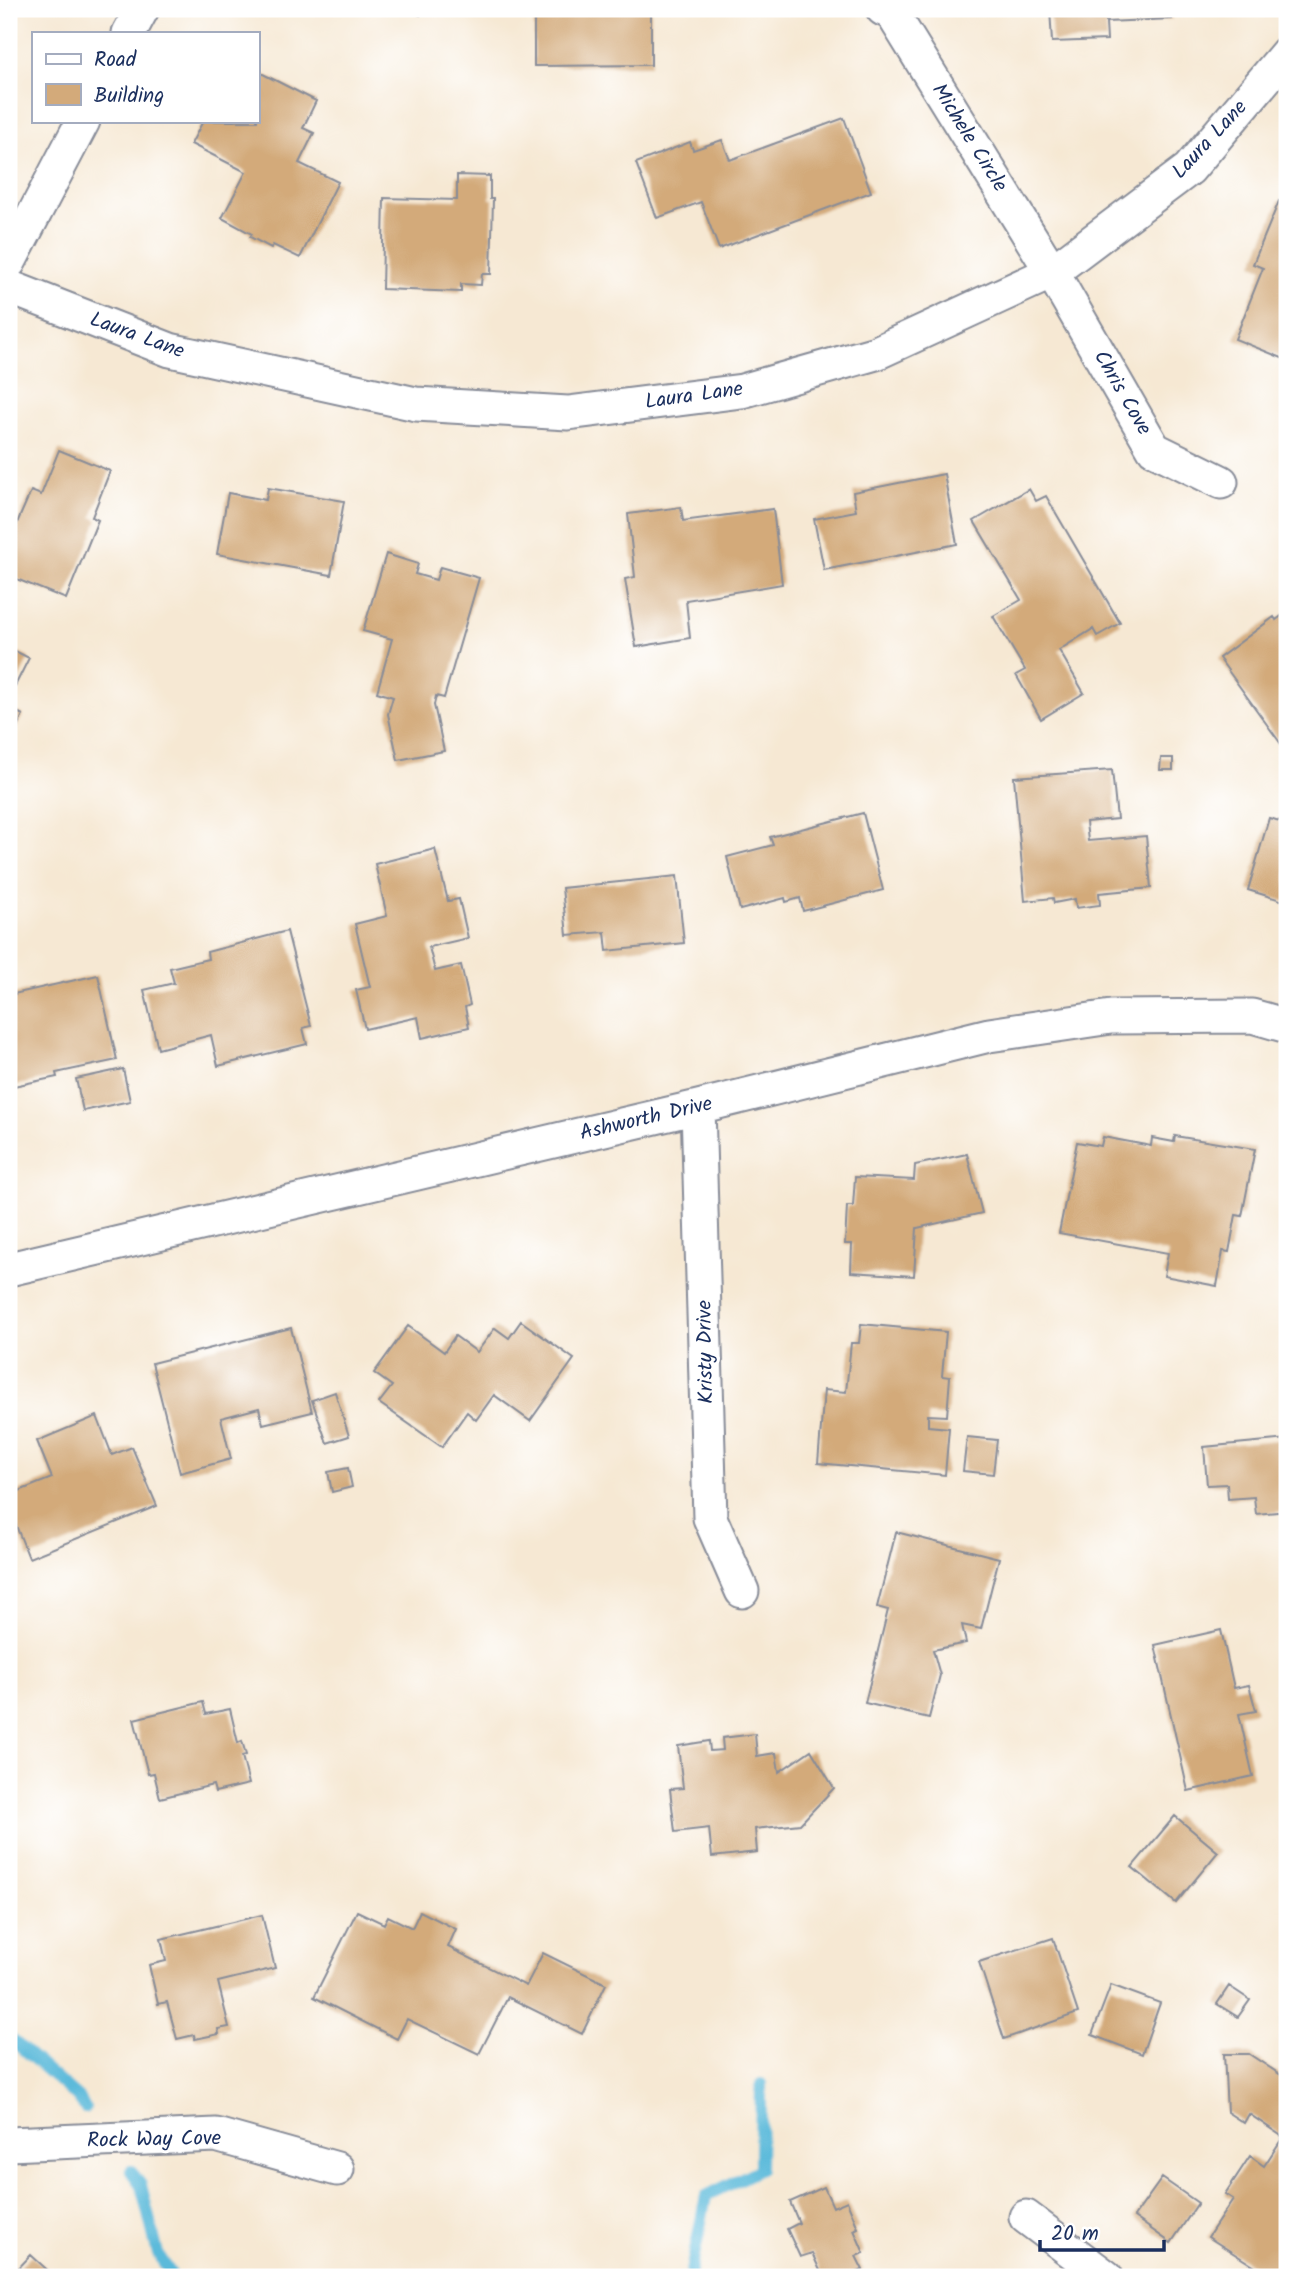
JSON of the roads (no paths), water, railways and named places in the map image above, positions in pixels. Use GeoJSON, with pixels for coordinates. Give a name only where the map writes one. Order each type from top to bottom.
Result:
{"type":"FeatureCollection","features":[{"type":"Feature","properties":{"kind":"street"},"geometry":{"type":"LineString","coordinates":[[130,32],[142,9]]}},
{"type":"Feature","properties":{"kind":"street","name":"Michele Circle"},"geometry":{"type":"LineString","coordinates":[[883,9],[892,13],[1052,272]]}},
{"type":"Feature","properties":{"kind":"street","name":"Laura Lane"},"geometry":{"type":"LineString","coordinates":[[9,287],[170,350],[416,404],[568,413],[742,391],[876,353],[1052,272],[1189,169],[1287,53]]}},
{"type":"Feature","properties":{"kind":"street"},"geometry":{"type":"LineString","coordinates":[[9,262],[82,122]]}},
{"type":"Feature","properties":{"kind":"street","name":"Chris Cove"},"geometry":{"type":"LineString","coordinates":[[1052,272],[1154,449],[1221,482]]}},
{"type":"Feature","properties":{"kind":"street","name":"Ashworth Drive"},"geometry":{"type":"LineString","coordinates":[[9,1269],[698,1107],[989,1035],[1111,1017],[1252,1016],[1287,1026]]}},
{"type":"Feature","properties":{"kind":"street","name":"Kristy Drive"},"geometry":{"type":"LineString","coordinates":[[698,1107],[710,1518],[742,1591]]}},
{"type":"Feature","properties":{"kind":"street","name":"Rock Way Cove"},"geometry":{"type":"LineString","coordinates":[[9,2144],[216,2135],[337,2169]]}},
{"type":"Feature","properties":{"kind":"street"},"geometry":{"type":"LineString","coordinates":[[1026,2217],[1106,2277]]}},
{"type":"Feature","properties":{"kind":"waterway"},"geometry":{"type":"LineString","coordinates":[[9,2037],[78,2098],[85,2108]]}},
{"type":"Feature","properties":{"kind":"waterway"},"geometry":{"type":"LineString","coordinates":[[690,2277],[706,2196],[760,2169],[761,2084]]}},
{"type":"Feature","properties":{"kind":"waterway"},"geometry":{"type":"LineString","coordinates":[[131,2171],[141,2185],[158,2254],[173,2277]]}}]}
